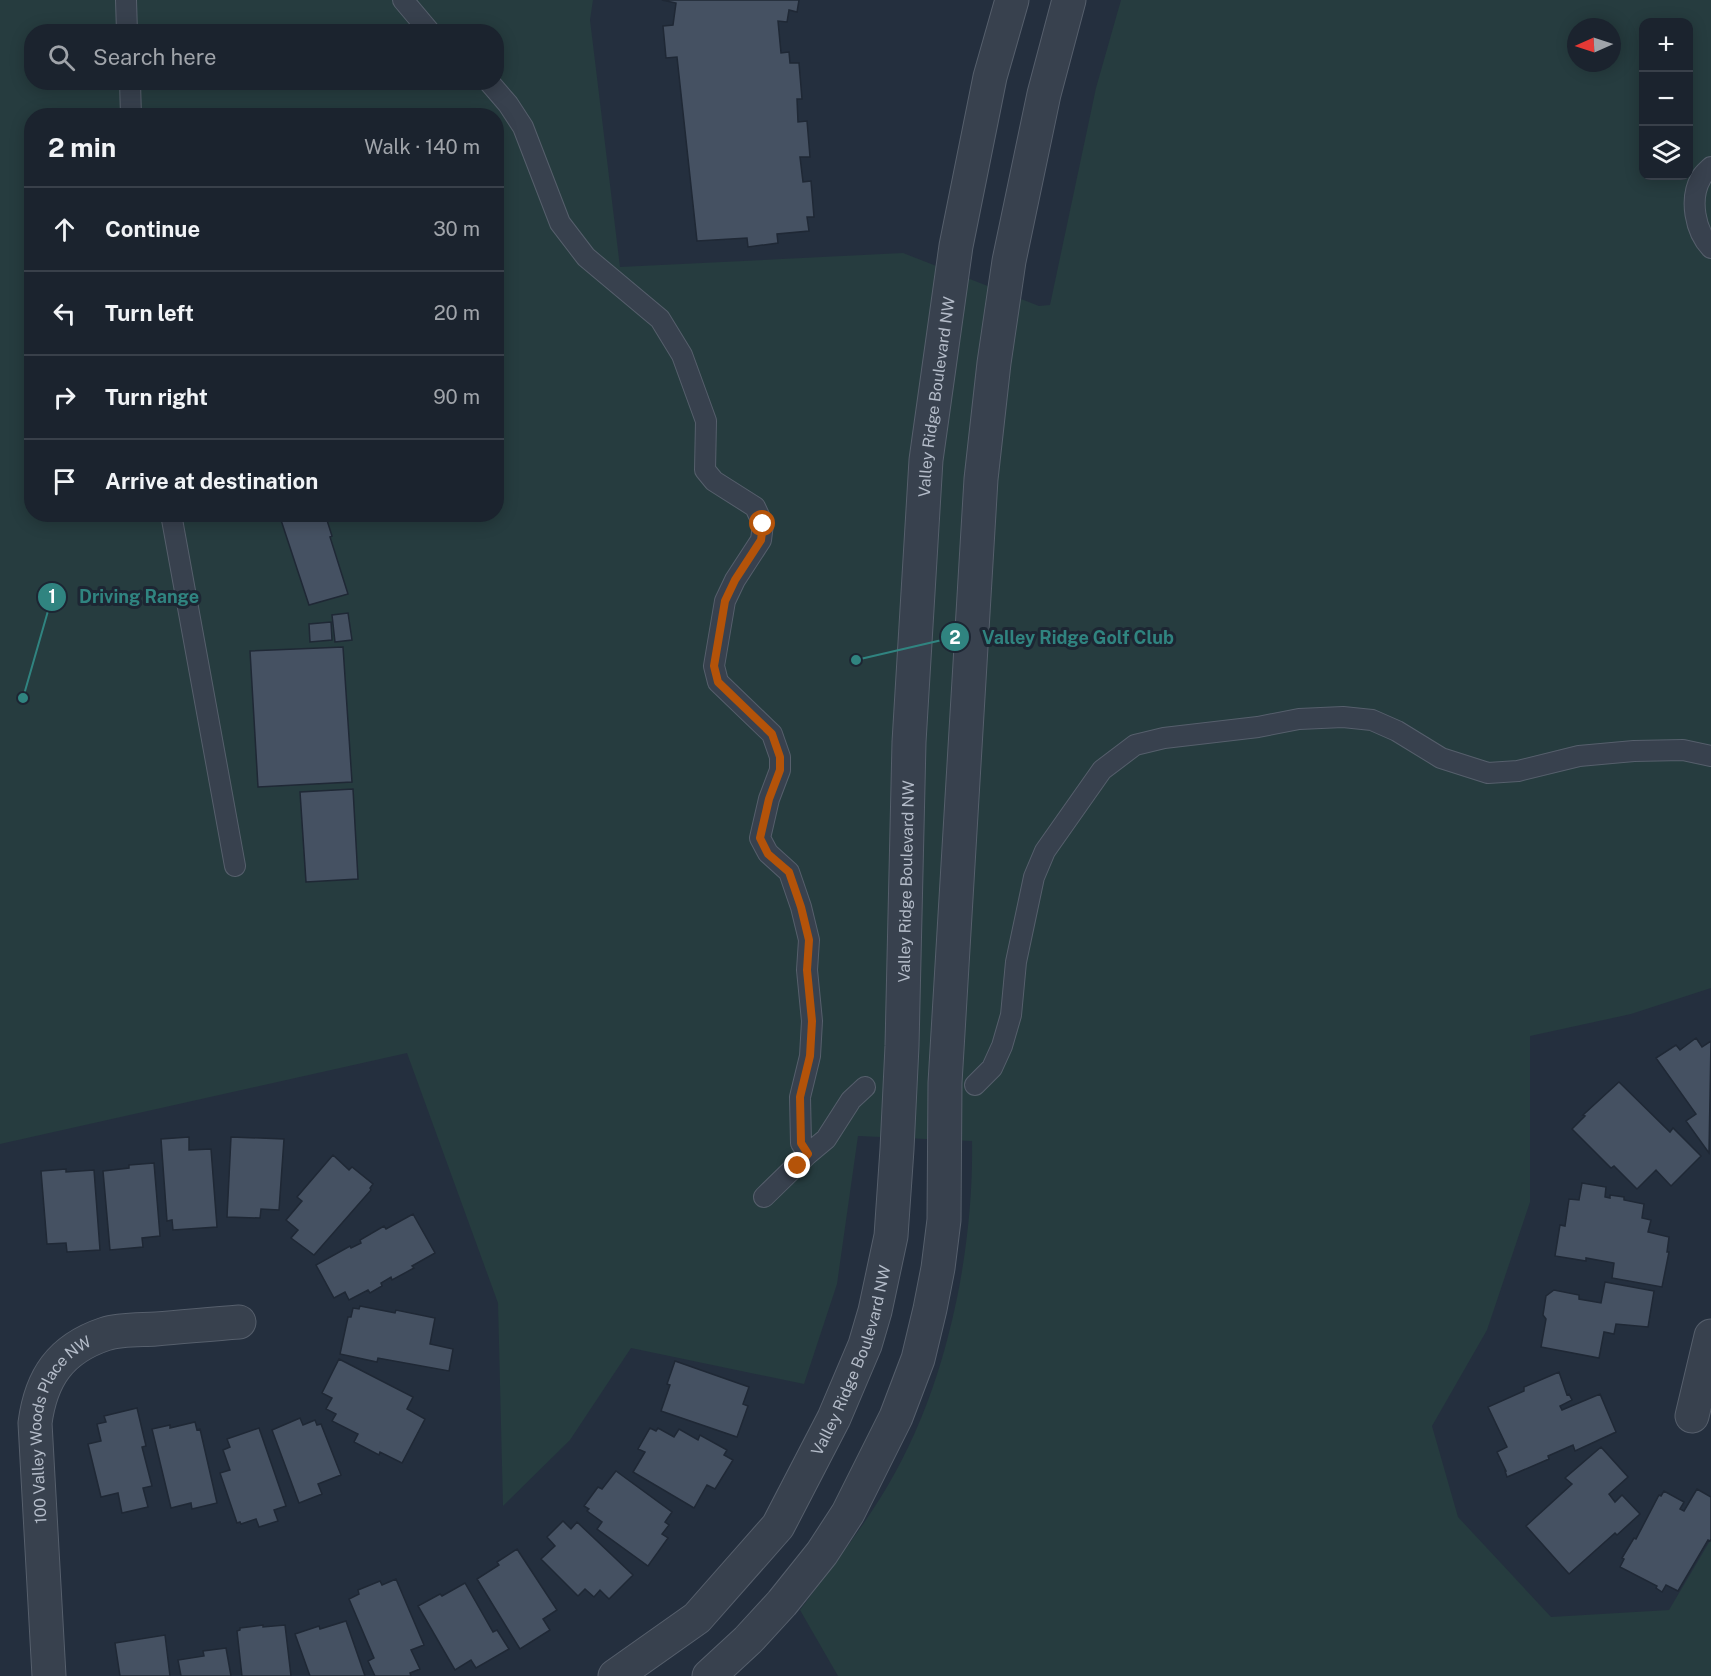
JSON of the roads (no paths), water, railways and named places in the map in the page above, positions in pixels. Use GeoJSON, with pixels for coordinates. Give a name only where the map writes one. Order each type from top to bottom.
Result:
{"type":"FeatureCollection","features":[{"type":"Feature","properties":{"kind":"street","name":"Valley Ridge Boulevard NW"},"geometry":{"type":"LineString","coordinates":[[615,1676],[697,1618],[778,1526],[834,1418],[865,1345],[875,1311],[891,1236],[897,1149],[902,1046],[909,742],[926,460],[956,246],[990,77],[1012,0]]}},
{"type":"Feature","properties":{"kind":"street"},"geometry":{"type":"LineString","coordinates":[[709,1676],[748,1640],[782,1603],[822,1553],[848,1513],[896,1417],[918,1359],[930,1309],[944,1220],[945,1083],[982,467],[1009,261],[1044,94],[1069,0]]}},
{"type":"Feature","properties":{"kind":"street","name":"100 Valley Woods Place NW"},"geometry":{"type":"LineString","coordinates":[[49,1676],[35,1423],[38,1398],[50,1374],[63,1356],[106,1333],[239,1322]]}},
{"type":"Feature","properties":{"kind":"street"},"geometry":{"type":"LineString","coordinates":[[1692,1416],[1711,1336]]}},
{"type":"Feature","properties":{"kind":"lane"},"geometry":{"type":"LineString","coordinates":[[126,0],[127,24]]}},
{"type":"Feature","properties":{"kind":"lane"},"geometry":{"type":"LineString","coordinates":[[403,0],[423,24]]}},
{"type":"Feature","properties":{"kind":"lane"},"geometry":{"type":"LineString","coordinates":[[130,90],[131,108]]}},
{"type":"Feature","properties":{"kind":"lane"},"geometry":{"type":"LineString","coordinates":[[496,90],[523,127],[560,223],[586,257],[660,319],[682,355],[706,421],[705,470],[714,481],[755,507],[763,524],[761,540],[735,580],[725,601],[714,666],[718,682],[772,734],[780,757],[780,770],[769,799],[760,838],[768,854],[789,872],[809,940],[807,970],[812,1021],[810,1056],[800,1097],[801,1143],[808,1154]]}},
{"type":"Feature","properties":{"kind":"lane"},"geometry":{"type":"LineString","coordinates":[[1711,167],[1701,178],[1695,197],[1696,220],[1706,243],[1711,248]]}},
{"type":"Feature","properties":{"kind":"lane"},"geometry":{"type":"LineString","coordinates":[[172,522],[235,866]]}},
{"type":"Feature","properties":{"kind":"lane"},"geometry":{"type":"LineString","coordinates":[[975,1085],[992,1068],[1002,1046],[1011,1015],[1016,962],[1034,877],[1045,851],[1102,770],[1135,745],[1164,738],[1258,727],[1299,719],[1343,717],[1372,720],[1397,731],[1441,758],[1488,773],[1518,771],[1579,756],[1634,751],[1683,750],[1711,756]]}},
{"type":"Feature","properties":{"kind":"lane"},"geometry":{"type":"LineString","coordinates":[[764,1197],[826,1139],[836,1120],[851,1100],[866,1088]]}},
{"type":"Feature","properties":{"kind":"place","name":"Valley Ridge Golf Club"},"geometry":{"type":"Point","coordinates":[856,660]}},
{"type":"Feature","properties":{"kind":"place","name":"Driving Range"},"geometry":{"type":"Point","coordinates":[23,698]}}]}
